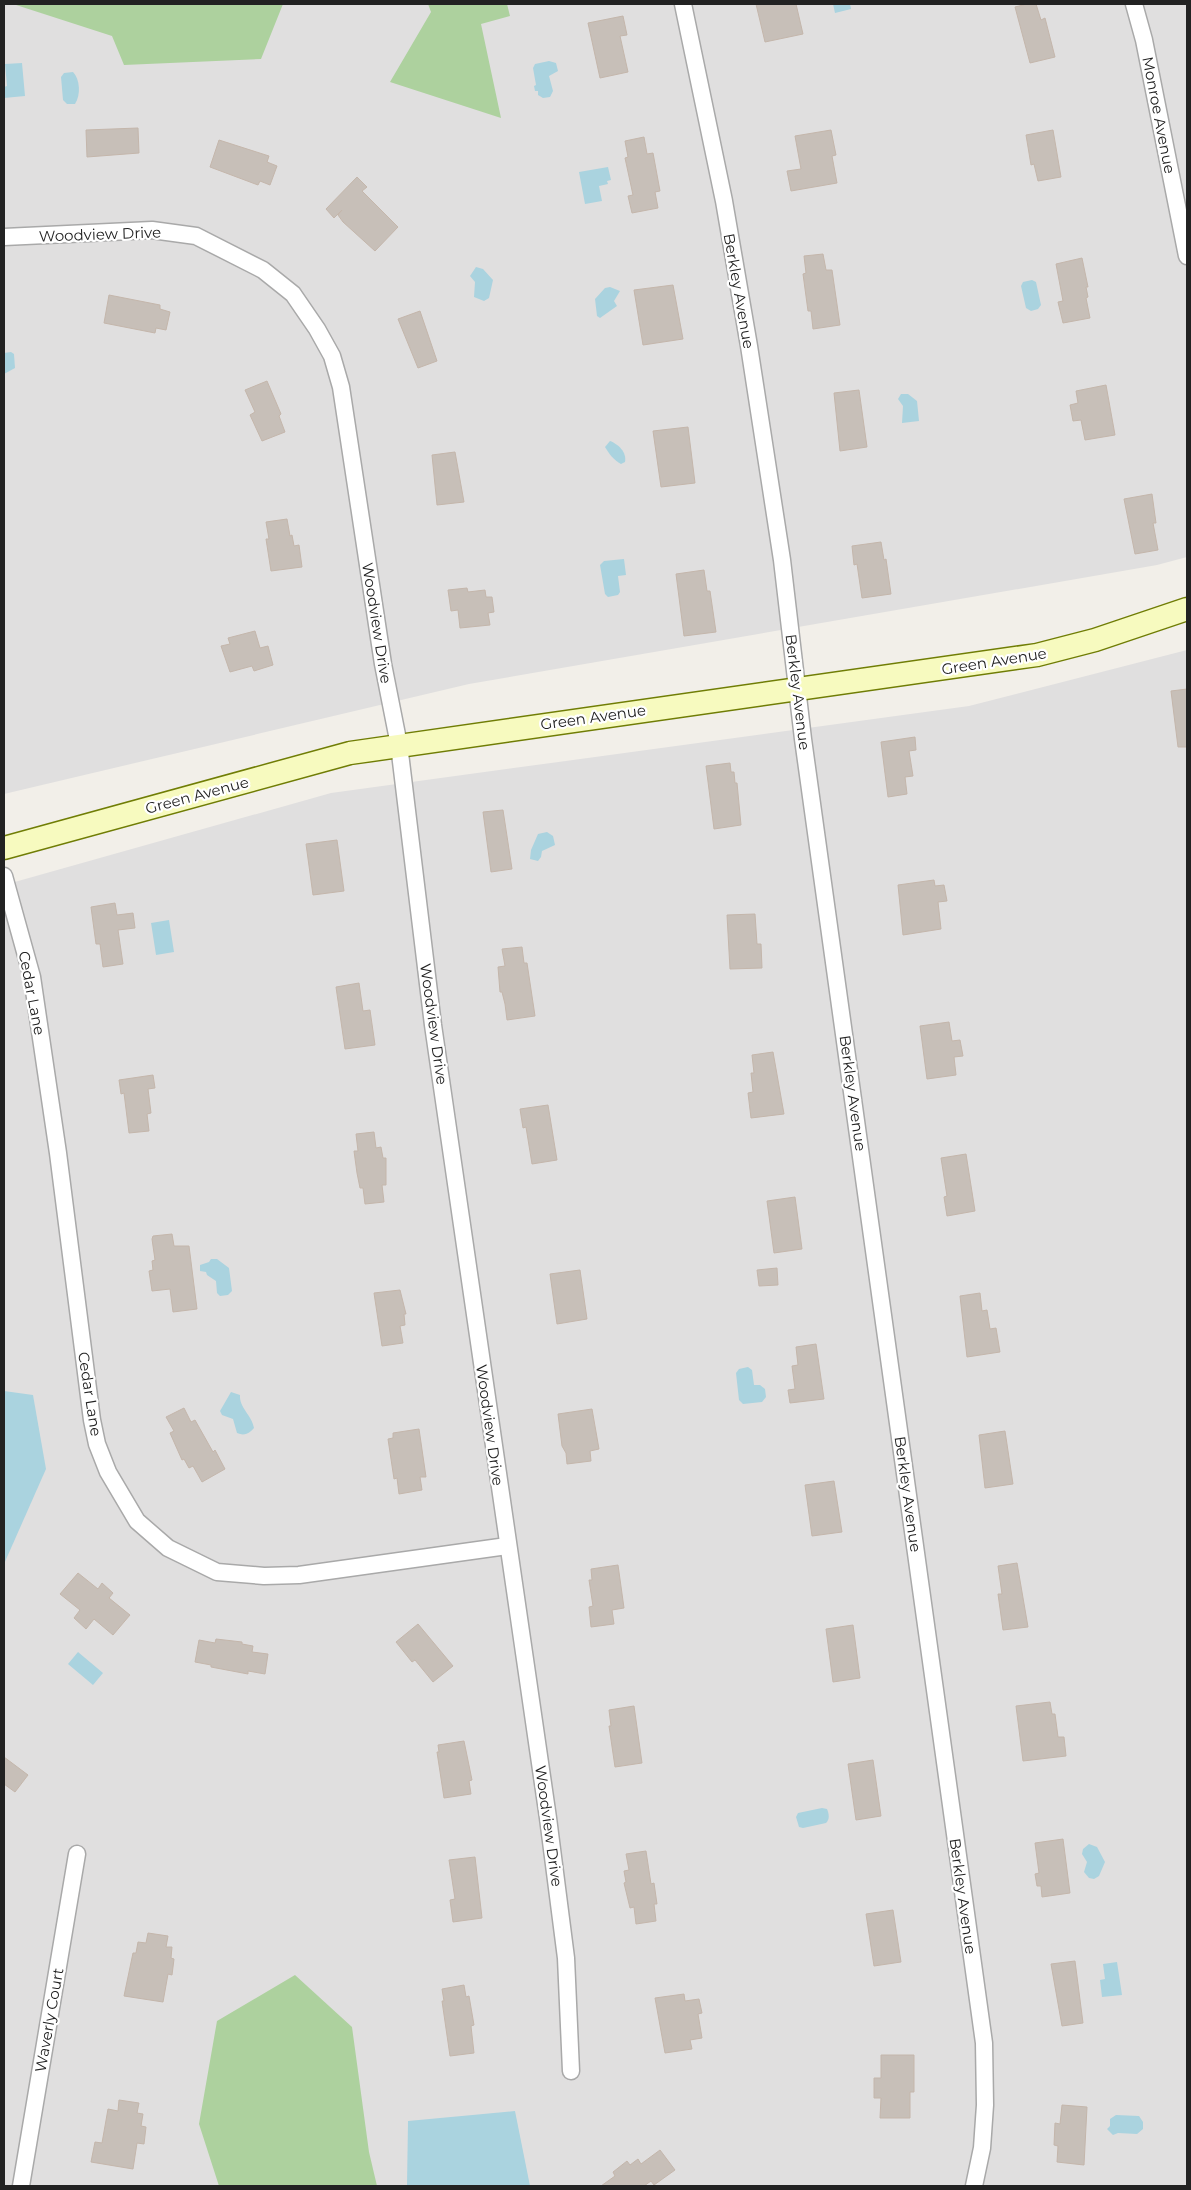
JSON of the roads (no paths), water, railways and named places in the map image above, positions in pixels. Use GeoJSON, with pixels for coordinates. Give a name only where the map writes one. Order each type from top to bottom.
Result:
{"type":"FeatureCollection","features":[{"type":"Feature","properties":{"kind":"street","name":"Berkley Avenue"},"geometry":{"type":"LineString","coordinates":[[683,4],[724,201],[749,346],[782,560],[797,688],[984,2043],[985,2105],[982,2148],[974,2186]]}},
{"type":"Feature","properties":{"kind":"street","name":"Monroe Avenue"},"geometry":{"type":"LineString","coordinates":[[1134,4],[1146,50],[1187,256]]}},
{"type":"Feature","properties":{"kind":"street","name":"Woodview Drive"},"geometry":{"type":"LineString","coordinates":[[4,237],[152,230],[196,236],[263,270],[293,294],[317,329],[332,356],[341,387],[383,664],[399,745],[433,1025],[564,1939],[571,2071]]}},
{"type":"Feature","properties":{"kind":"street","name":"Green Avenue"},"geometry":{"type":"LineString","coordinates":[[4,848],[350,753],[1037,655],[1095,640],[1187,609]]}},
{"type":"Feature","properties":{"kind":"street","name":"Cedar Lane"},"geometry":{"type":"LineString","coordinates":[[4,876],[32,977],[58,1153],[92,1420],[97,1444],[108,1472],[138,1521],[168,1548],[217,1572],[264,1576],[299,1576],[508,1546]]}},
{"type":"Feature","properties":{"kind":"street","name":"Waverly Court"},"geometry":{"type":"LineString","coordinates":[[21,2186],[77,1854]]}},
{"type":"Feature","properties":{"kind":"water"},"geometry":{"type":"Polygon","coordinates":[[[833,4],[850,4],[851,9],[835,13],[833,4]]]}},
{"type":"Feature","properties":{"kind":"water"},"geometry":{"type":"Polygon","coordinates":[[[549,61],[556,63],[558,71],[549,76],[553,91],[550,97],[543,98],[538,95],[538,91],[535,91],[534,86],[536,85],[533,68],[535,64],[549,61]]]}},
{"type":"Feature","properties":{"kind":"water"},"geometry":{"type":"Polygon","coordinates":[[[22,63],[25,96],[4,98],[4,87],[7,86],[5,64],[22,63]]]}},
{"type":"Feature","properties":{"kind":"water"},"geometry":{"type":"Polygon","coordinates":[[[73,72],[78,83],[79,92],[75,104],[67,104],[63,100],[61,77],[64,73],[73,72]]]}},
{"type":"Feature","properties":{"kind":"water"},"geometry":{"type":"Polygon","coordinates":[[[608,167],[611,180],[607,181],[608,184],[599,186],[602,201],[585,204],[579,172],[608,167]]]}},
{"type":"Feature","properties":{"kind":"water"},"geometry":{"type":"Polygon","coordinates":[[[476,267],[483,269],[493,280],[489,298],[484,301],[474,297],[475,282],[470,276],[476,267]]]}},
{"type":"Feature","properties":{"kind":"water"},"geometry":{"type":"Polygon","coordinates":[[[1032,280],[1036,282],[1041,305],[1038,309],[1031,311],[1026,308],[1021,286],[1023,282],[1032,280]]]}},
{"type":"Feature","properties":{"kind":"water"},"geometry":{"type":"Polygon","coordinates":[[[610,287],[620,291],[614,301],[617,306],[600,318],[597,316],[595,299],[605,288],[610,287]]]}},
{"type":"Feature","properties":{"kind":"water"},"geometry":{"type":"Polygon","coordinates":[[[11,352],[14,354],[15,368],[4,374],[4,353],[11,352]]]}},
{"type":"Feature","properties":{"kind":"water"},"geometry":{"type":"Polygon","coordinates":[[[901,394],[908,394],[917,401],[919,421],[902,423],[903,406],[898,399],[901,394]]]}},
{"type":"Feature","properties":{"kind":"water"},"geometry":{"type":"Polygon","coordinates":[[[610,441],[621,449],[625,455],[625,462],[621,464],[608,452],[605,447],[610,441]]]}},
{"type":"Feature","properties":{"kind":"water"},"geometry":{"type":"Polygon","coordinates":[[[624,559],[626,575],[618,576],[620,592],[618,595],[608,597],[605,594],[600,565],[604,561],[624,559]]]}},
{"type":"Feature","properties":{"kind":"water"},"geometry":{"type":"Polygon","coordinates":[[[547,832],[553,836],[555,845],[542,851],[538,861],[530,859],[531,850],[538,834],[547,832]]]}},
{"type":"Feature","properties":{"kind":"water"},"geometry":{"type":"Polygon","coordinates":[[[169,920],[174,952],[156,955],[151,923],[169,920]]]}},
{"type":"Feature","properties":{"kind":"water"},"geometry":{"type":"Polygon","coordinates":[[[211,1259],[217,1259],[229,1268],[232,1291],[228,1295],[220,1296],[217,1293],[216,1281],[207,1275],[206,1272],[200,1271],[200,1265],[209,1262],[211,1259]]]}},
{"type":"Feature","properties":{"kind":"water"},"geometry":{"type":"Polygon","coordinates":[[[748,1367],[752,1370],[754,1385],[760,1385],[765,1389],[766,1397],[762,1402],[743,1404],[739,1400],[736,1373],[739,1369],[748,1367]]]}},
{"type":"Feature","properties":{"kind":"water"},"geometry":{"type":"Polygon","coordinates":[[[4,1391],[33,1395],[46,1469],[4,1564],[4,1391]]]}},
{"type":"Feature","properties":{"kind":"water"},"geometry":{"type":"Polygon","coordinates":[[[231,1392],[240,1395],[241,1404],[253,1423],[254,1428],[246,1434],[237,1433],[233,1419],[222,1415],[220,1411],[231,1392]]]}},
{"type":"Feature","properties":{"kind":"water"},"geometry":{"type":"Polygon","coordinates":[[[78,1652],[103,1673],[93,1685],[68,1664],[78,1652]]]}},
{"type":"Feature","properties":{"kind":"water"},"geometry":{"type":"Polygon","coordinates":[[[822,1808],[827,1809],[829,1818],[826,1823],[803,1828],[799,1827],[796,1817],[798,1813],[822,1808]]]}},
{"type":"Feature","properties":{"kind":"water"},"geometry":{"type":"Polygon","coordinates":[[[1089,1844],[1097,1847],[1105,1862],[1099,1876],[1094,1879],[1089,1878],[1084,1872],[1087,1862],[1082,1854],[1083,1849],[1089,1844]]]}},
{"type":"Feature","properties":{"kind":"water"},"geometry":{"type":"Polygon","coordinates":[[[1117,1962],[1122,1995],[1102,1997],[1100,1980],[1105,1979],[1103,1964],[1117,1962]]]}},
{"type":"Feature","properties":{"kind":"water"},"geometry":{"type":"Polygon","coordinates":[[[515,2111],[530,2186],[407,2186],[408,2121],[515,2111]]]}},
{"type":"Feature","properties":{"kind":"water"},"geometry":{"type":"Polygon","coordinates":[[[1116,2115],[1139,2116],[1143,2122],[1143,2129],[1137,2134],[1118,2133],[1113,2135],[1107,2129],[1110,2126],[1110,2119],[1116,2115]]]}}]}
